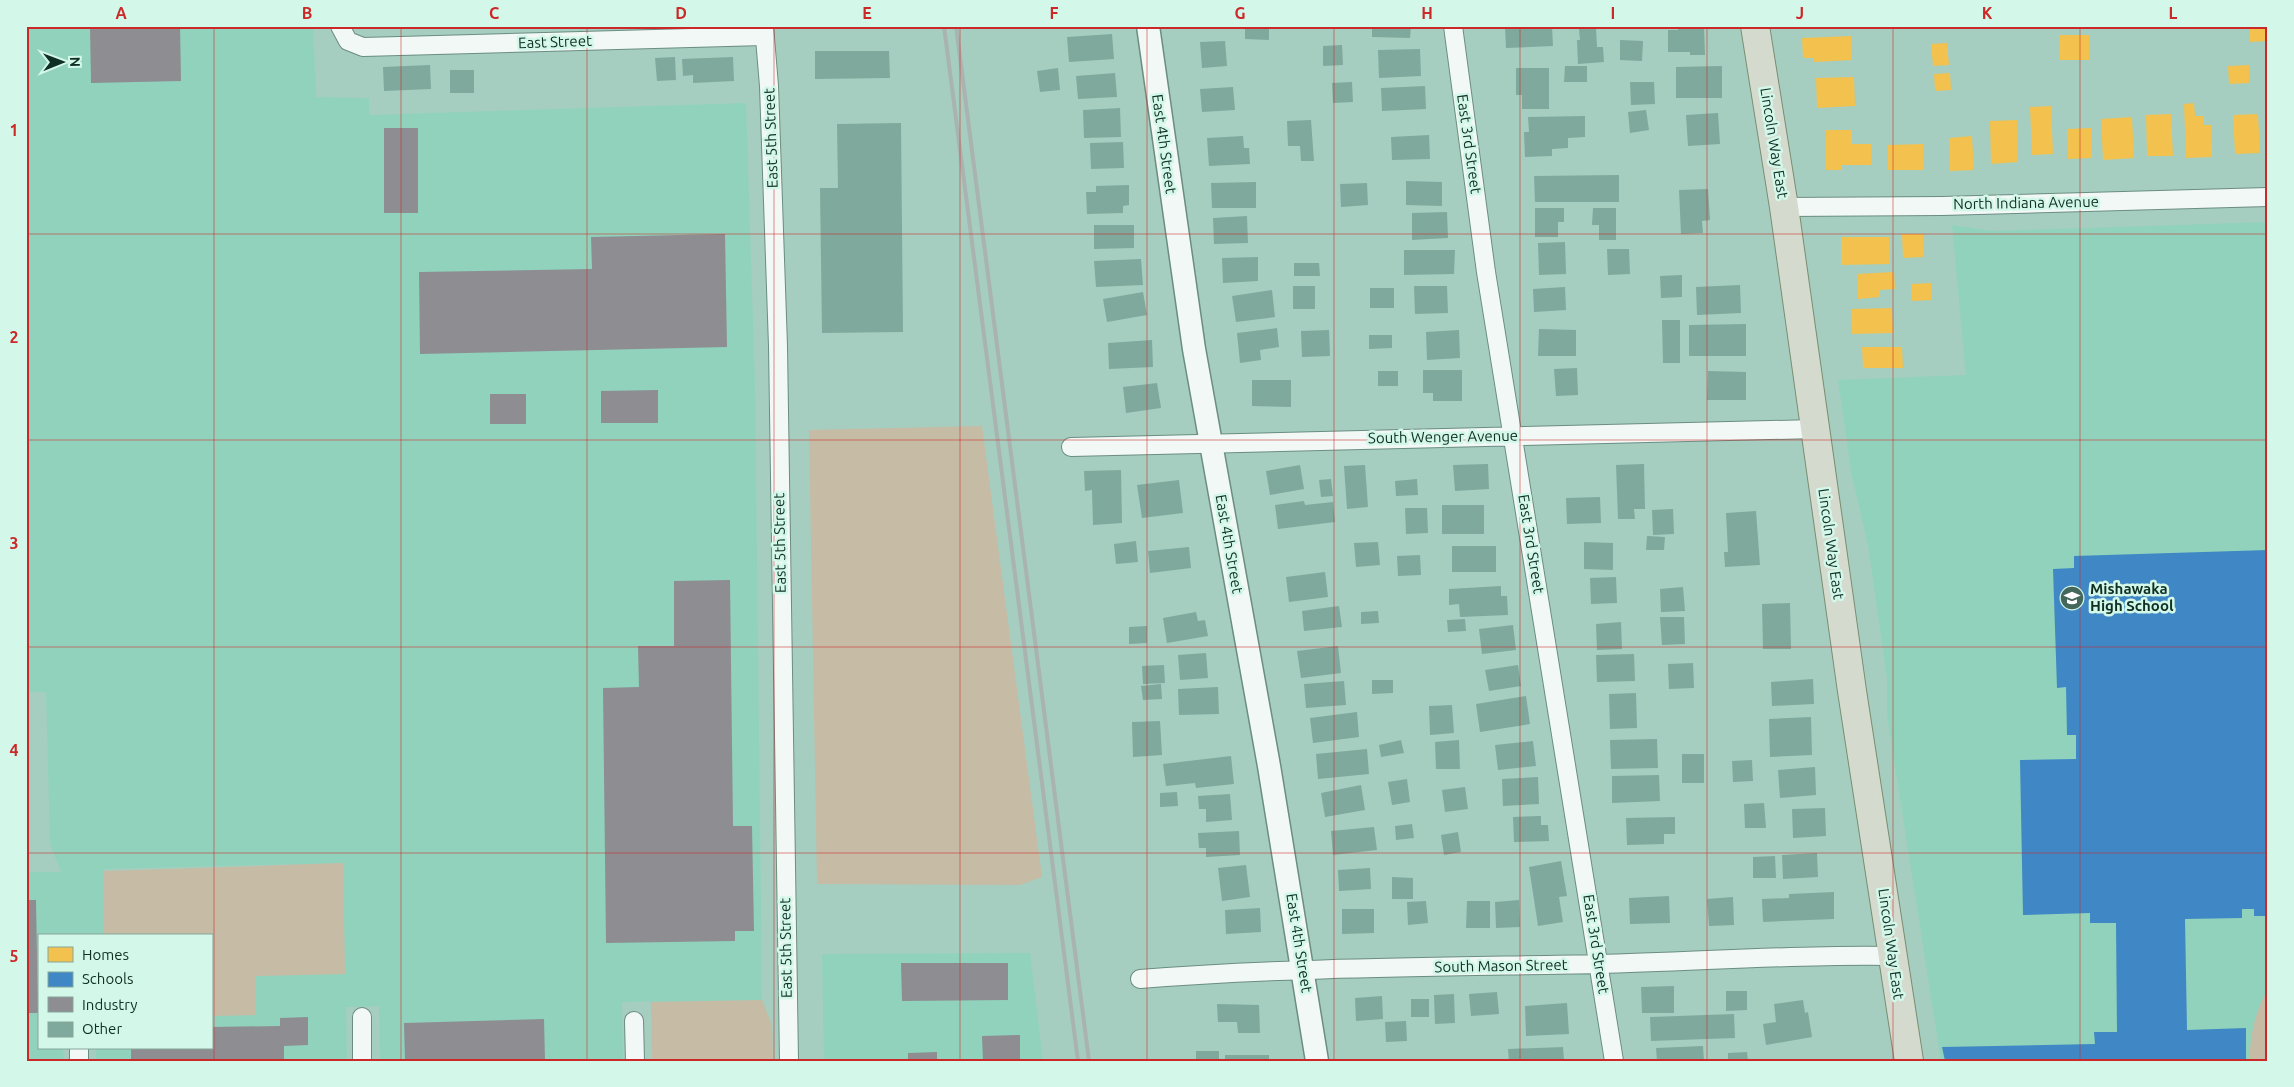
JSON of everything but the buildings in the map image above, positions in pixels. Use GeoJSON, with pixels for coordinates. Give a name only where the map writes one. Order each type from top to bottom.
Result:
{"type":"FeatureCollection","features":[{"type":"Feature","properties":{"kind":"main road","name":"Lincoln Way East"},"geometry":{"type":"LineString","coordinates":[[1755,26],[1784,207],[1908,1061]]}},
{"type":"Feature","properties":{"kind":"street","name":"East 4th Street"},"geometry":{"type":"LineString","coordinates":[[1148,26],[1192,340],[1270,766],[1317,1061]]}},
{"type":"Feature","properties":{"kind":"street","name":"East 3rd Street"},"geometry":{"type":"LineString","coordinates":[[1453,26],[1486,272],[1614,1061]]}},
{"type":"Feature","properties":{"kind":"street","name":"East Street"},"geometry":{"type":"LineString","coordinates":[[344,34],[363,47],[764,31]]}},
{"type":"Feature","properties":{"kind":"street","name":"East 5th Street"},"geometry":{"type":"LineString","coordinates":[[764,31],[769,86],[778,346],[789,1061]]}},
{"type":"Feature","properties":{"kind":"street","name":"North Indiana Avenue"},"geometry":{"type":"LineString","coordinates":[[1784,207],[2268,197]]}},
{"type":"Feature","properties":{"kind":"street","name":"South Wenger Avenue"},"geometry":{"type":"LineString","coordinates":[[1071,447],[1815,429]]}},
{"type":"Feature","properties":{"kind":"street","name":"South Mason Street"},"geometry":{"type":"LineString","coordinates":[[1140,978],[1303,971],[1599,964],[1742,957],[1892,956]]}},
{"type":"Feature","properties":{"kind":"street"},"geometry":{"type":"LineString","coordinates":[[362,1017],[362,1061]]}},
{"type":"Feature","properties":{"kind":"street"},"geometry":{"type":"LineString","coordinates":[[634,1021],[635,1061]]}},
{"type":"Feature","properties":{"kind":"shaded area"},"geometry":{"type":"Polygon","coordinates":[[[26,26],[313,26],[316,97],[369,98],[369,115],[746,103],[755,386],[762,1000],[622,1002],[623,1061],[380,1061],[379,1006],[346,1007],[347,1061],[96,1061],[96,1050],[212,1050],[212,1016],[256,1015],[256,976],[345,973],[343,863],[103,869],[103,934],[38,934],[38,1050],[63,1050],[64,1061],[26,1061],[26,872],[61,872],[50,844],[46,692],[26,692],[26,26]]]}},
{"type":"Feature","properties":{"kind":"shaded area","name":"Mishawaka High School"},"geometry":{"type":"Polygon","coordinates":[[[2268,222],[2268,1061],[1941,1061],[1887,715],[1887,678],[1868,545],[1852,476],[1838,380],[1966,375],[1952,225],[1991,231],[2268,222]]]}},
{"type":"Feature","properties":{"kind":"shaded area"},"geometry":{"type":"Polygon","coordinates":[[[982,426],[1042,877],[1020,885],[817,884],[809,430],[982,426]]]}},
{"type":"Feature","properties":{"kind":"shaded area"},"geometry":{"type":"Polygon","coordinates":[[[343,863],[345,974],[256,976],[256,1015],[212,1016],[212,934],[103,934],[103,871],[343,863]]]}},
{"type":"Feature","properties":{"kind":"shaded area"},"geometry":{"type":"Polygon","coordinates":[[[1030,953],[1043,1061],[824,1061],[822,954],[1030,953]]]}},
{"type":"Feature","properties":{"kind":"shaded area"},"geometry":{"type":"Polygon","coordinates":[[[2268,990],[2268,1061],[2249,1061],[2254,1024],[2259,1007],[2268,990]]]}},
{"type":"Feature","properties":{"kind":"shaded area"},"geometry":{"type":"Polygon","coordinates":[[[762,1000],[772,1025],[773,1061],[652,1061],[651,1002],[762,1000]]]}},
{"type":"Feature","properties":{"kind":"railway"},"geometry":{"type":"LineString","coordinates":[[944,26],[1078,1061]]}},
{"type":"Feature","properties":{"kind":"railway"},"geometry":{"type":"LineString","coordinates":[[956,26],[1089,1061]]}},
{"type":"Feature","properties":{"kind":"place","name":"Mishawaka High School"},"geometry":{"type":"Point","coordinates":[2072,598]}}]}
